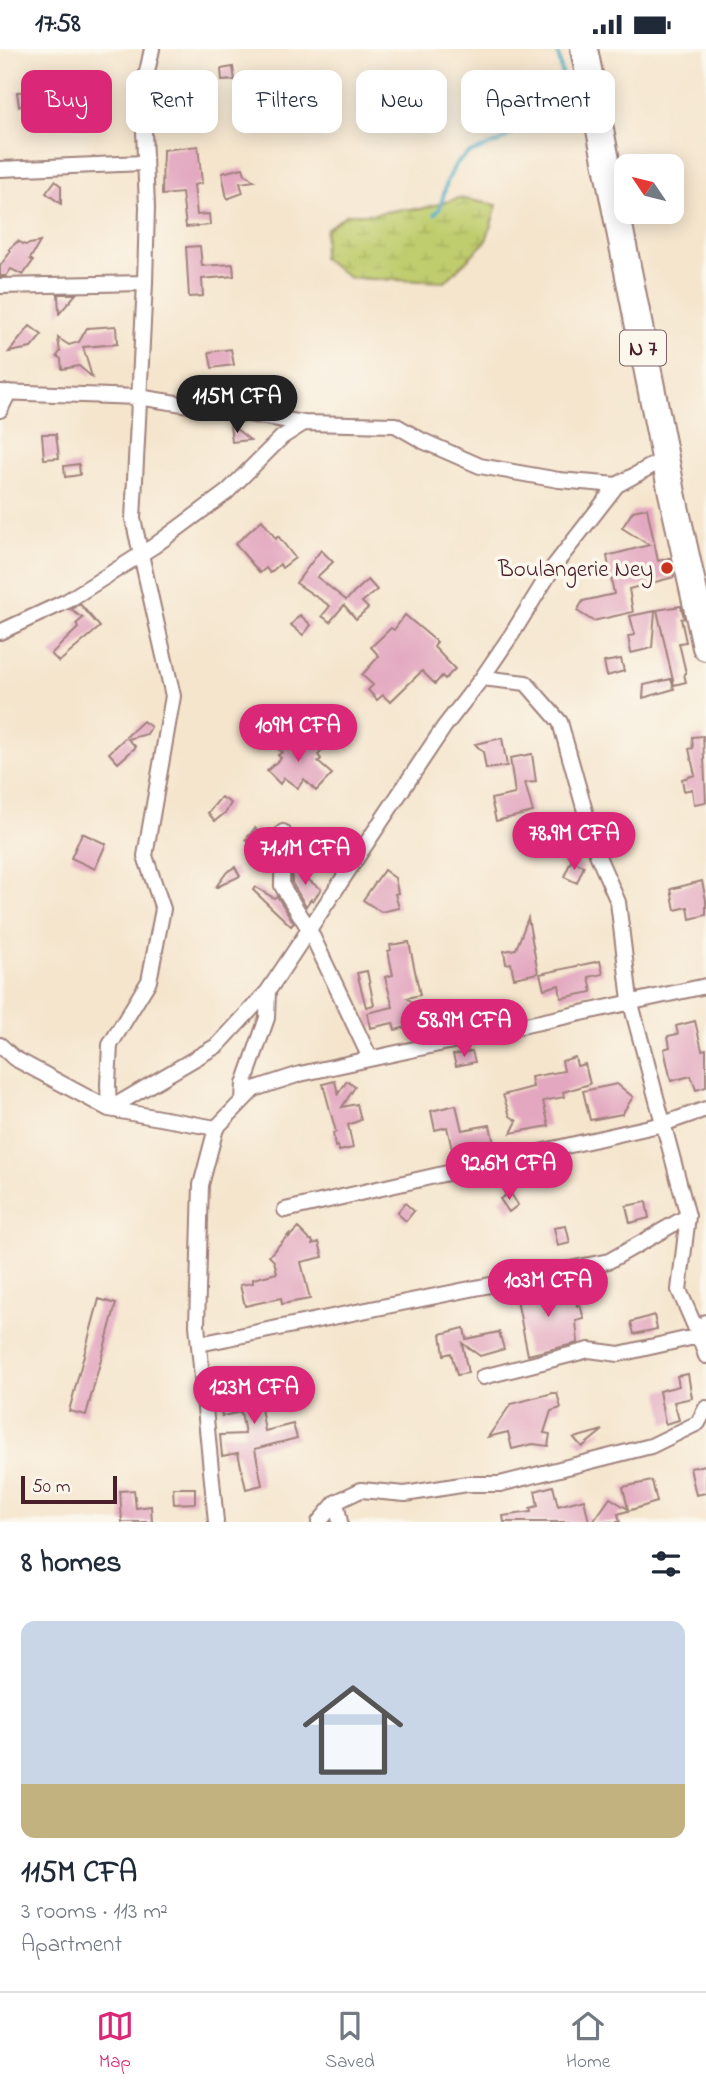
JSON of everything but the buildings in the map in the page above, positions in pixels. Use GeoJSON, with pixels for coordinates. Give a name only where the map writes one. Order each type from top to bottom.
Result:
{"type":"FeatureCollection","features":[{"type":"Feature","properties":{"kind":"highway","name":"N 7"},"geometry":{"type":"LineString","coordinates":[[584,49],[706,647]]}},
{"type":"Feature","properties":{"kind":"street"},"geometry":{"type":"LineString","coordinates":[[109,1109],[110,1045],[149,981],[163,909],[145,856],[173,696],[133,519],[147,207],[144,163],[147,101],[144,86],[152,49]]}},
{"type":"Feature","properties":{"kind":"street"},"geometry":{"type":"LineString","coordinates":[[0,169],[144,163]]}},
{"type":"Feature","properties":{"kind":"street"},"geometry":{"type":"LineString","coordinates":[[0,286],[145,283]]}},
{"type":"Feature","properties":{"kind":"street"},"geometry":{"type":"LineString","coordinates":[[0,410],[4,392],[138,397],[304,423],[395,425],[480,465],[559,480],[617,485]]}},
{"type":"Feature","properties":{"kind":"street"},"geometry":{"type":"LineString","coordinates":[[0,632],[67,601],[142,552],[227,492],[282,437],[304,423]]}},
{"type":"Feature","properties":{"kind":"street"},"geometry":{"type":"LineString","coordinates":[[109,1109],[218,1045],[268,991],[444,727],[482,678],[554,566],[617,485],[666,458]]}},
{"type":"Feature","properties":{"kind":"street"},"geometry":{"type":"LineString","coordinates":[[482,678],[526,683],[560,722],[597,854],[618,902],[630,1000],[688,1216],[679,1290],[706,1356]]}},
{"type":"Feature","properties":{"kind":"street"},"geometry":{"type":"LineString","coordinates":[[283,832],[282,886],[309,929],[370,1058]]}},
{"type":"Feature","properties":{"kind":"street"},"geometry":{"type":"LineString","coordinates":[[216,1522],[197,1325],[201,1185],[216,1128],[254,1089],[288,1078],[630,1000],[706,986]]}},
{"type":"Feature","properties":{"kind":"street"},"geometry":{"type":"LineString","coordinates":[[243,1100],[244,1084],[267,1018],[268,991]]}},
{"type":"Feature","properties":{"kind":"street"},"geometry":{"type":"LineString","coordinates":[[0,1045],[14,1058],[109,1109],[216,1128]]}},
{"type":"Feature","properties":{"kind":"street"},"geometry":{"type":"LineString","coordinates":[[285,1209],[663,1124],[706,1109]]}},
{"type":"Feature","properties":{"kind":"street"},"geometry":{"type":"LineString","coordinates":[[199,1345],[609,1261],[688,1216]]}},
{"type":"Feature","properties":{"kind":"street"},"geometry":{"type":"LineString","coordinates":[[699,1336],[706,1322]]}},
{"type":"Feature","properties":{"kind":"street"},"geometry":{"type":"LineString","coordinates":[[483,1377],[589,1350],[619,1354],[699,1336]]}},
{"type":"Feature","properties":{"kind":"street"},"geometry":{"type":"LineString","coordinates":[[319,1522],[336,1502],[361,1490],[405,1494],[467,1484],[500,1484],[651,1446],[698,1423],[706,1408]]}},
{"type":"Feature","properties":{"kind":"street"},"geometry":{"type":"LineString","coordinates":[[336,1502],[340,1522]]}},
{"type":"Feature","properties":{"kind":"green space"},"geometry":{"type":"Polygon","coordinates":[[[459,198],[497,205],[486,241],[445,282],[350,278],[322,258],[326,229],[347,214],[421,209],[459,198]]]}},
{"type":"Feature","properties":{"kind":"waterway"},"geometry":{"type":"LineString","coordinates":[[435,214],[440,208],[455,165],[467,154],[499,142],[518,130],[545,122],[566,92],[557,49]]}},
{"type":"Feature","properties":{"kind":"place","name":"Boulangerie Ney"},"geometry":{"type":"Point","coordinates":[667,568]}}]}
